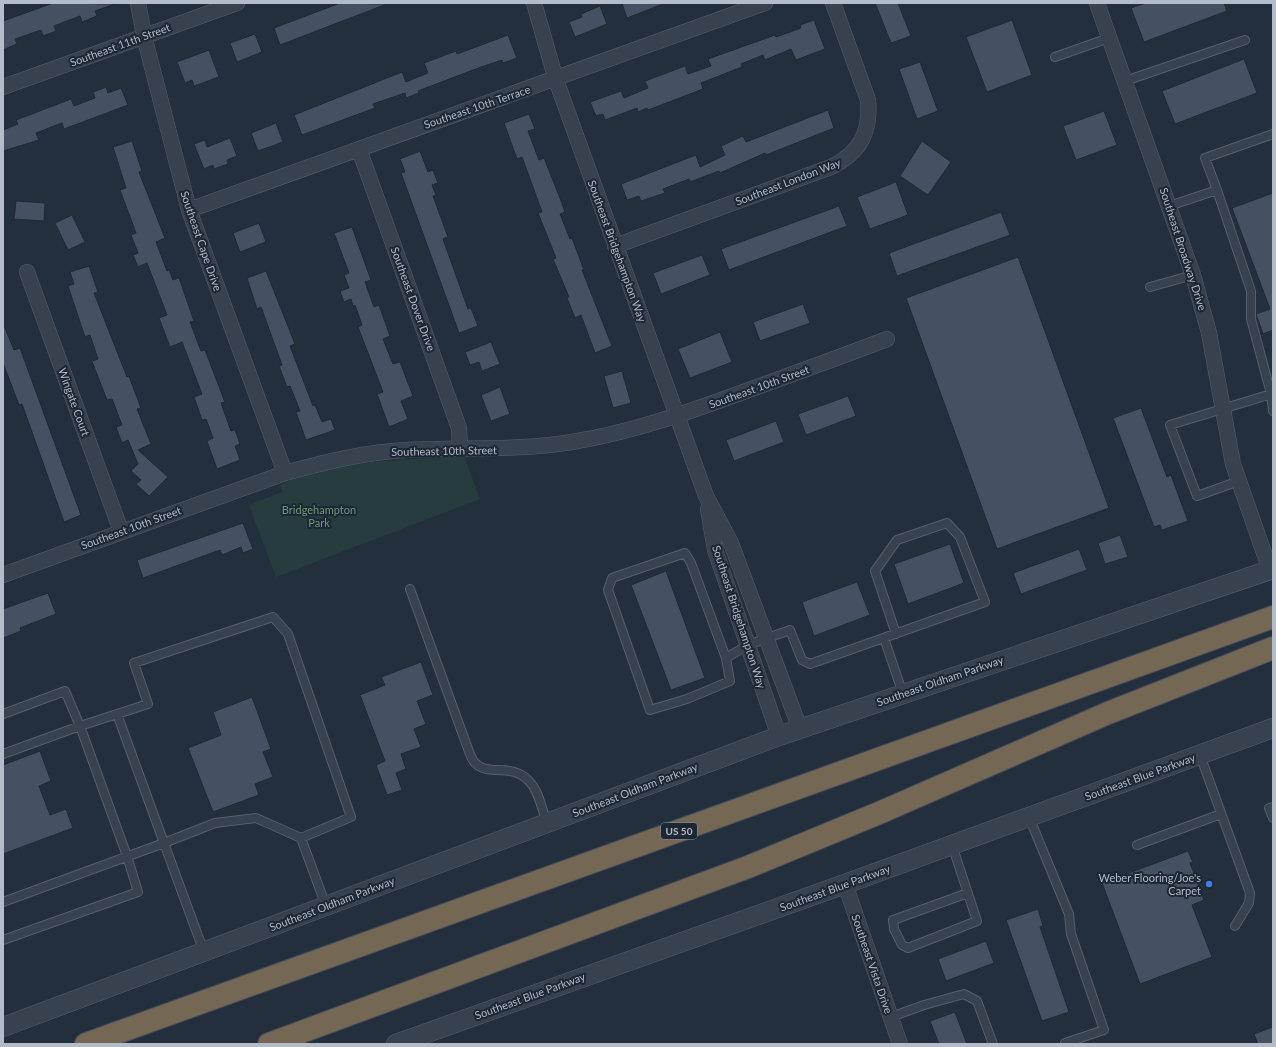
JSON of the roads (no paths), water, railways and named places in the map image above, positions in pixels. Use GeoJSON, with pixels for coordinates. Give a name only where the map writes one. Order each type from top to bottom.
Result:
{"type":"FeatureCollection","features":[{"type":"Feature","properties":{"kind":"highway","name":"US 50"},"geometry":{"type":"LineString","coordinates":[[86,1044],[1273,617]]}},
{"type":"Feature","properties":{"kind":"highway"},"geometry":{"type":"LineString","coordinates":[[269,1044],[748,867],[879,813],[1087,722],[1273,648]]}},
{"type":"Feature","properties":{"kind":"street","name":"Southeast Cape Drive"},"geometry":{"type":"LineString","coordinates":[[138,3],[144,36],[189,210],[285,473]]}},
{"type":"Feature","properties":{"kind":"street","name":"Southeast 11th Street"},"geometry":{"type":"LineString","coordinates":[[3,87],[238,3]]}},
{"type":"Feature","properties":{"kind":"street","name":"Southeast Bridgehampton Way"},"geometry":{"type":"LineString","coordinates":[[534,3],[556,80],[677,417],[706,496],[732,543],[800,729]]}},
{"type":"Feature","properties":{"kind":"street","name":"Southeast 10th Terrace"},"geometry":{"type":"LineString","coordinates":[[189,210],[556,80],[765,3]]}},
{"type":"Feature","properties":{"kind":"street","name":"Southeast London Way"},"geometry":{"type":"LineString","coordinates":[[615,246],[831,168],[844,161],[856,149],[866,134],[869,115],[868,100],[833,3]]}},
{"type":"Feature","properties":{"kind":"street","name":"Southeast Broadway Drive"},"geometry":{"type":"LineString","coordinates":[[1097,3],[1193,275],[1209,333],[1233,464],[1271,569]]}},
{"type":"Feature","properties":{"kind":"street","name":"Southeast Dover Drive"},"geometry":{"type":"LineString","coordinates":[[359,149],[460,428],[460,449]]}},
{"type":"Feature","properties":{"kind":"street","name":"Wingate Court"},"geometry":{"type":"LineString","coordinates":[[27,272],[122,531]]}},
{"type":"Feature","properties":{"kind":"street","name":"Southeast 10th Street"},"geometry":{"type":"LineString","coordinates":[[3,575],[285,473],[329,461],[368,454],[406,450],[504,449],[572,442],[632,430],[677,417],[887,339]]}},
{"type":"Feature","properties":{"kind":"street","name":"Southeast Bridgehampton Way"},"geometry":{"type":"LineString","coordinates":[[706,496],[715,550],[779,736]]}},
{"type":"Feature","properties":{"kind":"street","name":"Southeast Oldham Parkway"},"geometry":{"type":"LineString","coordinates":[[3,1027],[779,736],[1271,569]]}},
{"type":"Feature","properties":{"kind":"street","name":"Southeast Blue Parkway"},"geometry":{"type":"LineString","coordinates":[[396,1044],[845,884],[1273,728]]}},
{"type":"Feature","properties":{"kind":"street","name":"Southeast Vista Drive"},"geometry":{"type":"LineString","coordinates":[[845,884],[900,1044]]}},
{"type":"Feature","properties":{"kind":"lane"},"geometry":{"type":"LineString","coordinates":[[1055,57],[1109,38]]}},
{"type":"Feature","properties":{"kind":"lane"},"geometry":{"type":"LineString","coordinates":[[1124,81],[1244,40]]}},
{"type":"Feature","properties":{"kind":"lane"},"geometry":{"type":"LineString","coordinates":[[1273,134],[1205,158],[1251,291],[1251,319],[1272,393],[1273,411]]}},
{"type":"Feature","properties":{"kind":"lane"},"geometry":{"type":"LineString","coordinates":[[1169,206],[1217,190]]}},
{"type":"Feature","properties":{"kind":"lane"},"geometry":{"type":"LineString","coordinates":[[1150,287],[1193,275]]}},
{"type":"Feature","properties":{"kind":"lane"},"geometry":{"type":"LineString","coordinates":[[1239,481],[1197,496],[1170,425],[1272,393]]}},
{"type":"Feature","properties":{"kind":"lane"},"geometry":{"type":"LineString","coordinates":[[726,658],[748,645],[790,630],[802,660],[810,664],[896,634],[985,602],[960,537],[947,523],[897,540],[875,571],[896,634]]}},
{"type":"Feature","properties":{"kind":"lane"},"geometry":{"type":"LineString","coordinates":[[685,553],[692,563],[726,658],[730,681],[687,698],[650,710],[608,590],[612,578],[685,553]]}},
{"type":"Feature","properties":{"kind":"lane"},"geometry":{"type":"LineString","coordinates":[[410,589],[474,762],[484,768],[509,769],[521,773],[535,788],[547,823]]}},
{"type":"Feature","properties":{"kind":"lane"},"geometry":{"type":"LineString","coordinates":[[3,754],[80,726],[148,704],[134,663],[273,617],[288,634],[351,817],[300,838]]}},
{"type":"Feature","properties":{"kind":"lane"},"geometry":{"type":"LineString","coordinates":[[884,638],[903,694]]}},
{"type":"Feature","properties":{"kind":"lane"},"geometry":{"type":"LineString","coordinates":[[3,714],[65,691],[80,726],[127,856],[138,892],[3,940]]}},
{"type":"Feature","properties":{"kind":"lane"},"geometry":{"type":"LineString","coordinates":[[117,714],[204,952]]}},
{"type":"Feature","properties":{"kind":"lane"},"geometry":{"type":"LineString","coordinates":[[1200,755],[1250,893],[1249,903],[1235,926]]}},
{"type":"Feature","properties":{"kind":"lane"},"geometry":{"type":"LineString","coordinates":[[1273,807],[1269,808],[1273,818]]}},
{"type":"Feature","properties":{"kind":"lane"},"geometry":{"type":"LineString","coordinates":[[1137,845],[1221,814]]}},
{"type":"Feature","properties":{"kind":"lane"},"geometry":{"type":"LineString","coordinates":[[1029,817],[1069,914],[1071,934],[1104,1030],[1065,1043]]}},
{"type":"Feature","properties":{"kind":"lane"},"geometry":{"type":"LineString","coordinates":[[3,902],[215,823],[256,818],[300,838],[326,906]]}},
{"type":"Feature","properties":{"kind":"lane"},"geometry":{"type":"LineString","coordinates":[[952,845],[968,893],[977,921],[908,948],[902,945],[894,929],[894,920],[968,893]]}},
{"type":"Feature","properties":{"kind":"lane"},"geometry":{"type":"LineString","coordinates":[[891,1017],[924,1005],[964,994],[977,1001],[993,1044]]}},
{"type":"Feature","properties":{"kind":"place","name":"Weber Flooring/Joe's Carpet"},"geometry":{"type":"Point","coordinates":[1209,884]}},
{"type":"Feature","properties":{"kind":"park label","name":"Bridgehampton Park"},"geometry":{"type":"Point","coordinates":[319,516]}}]}
